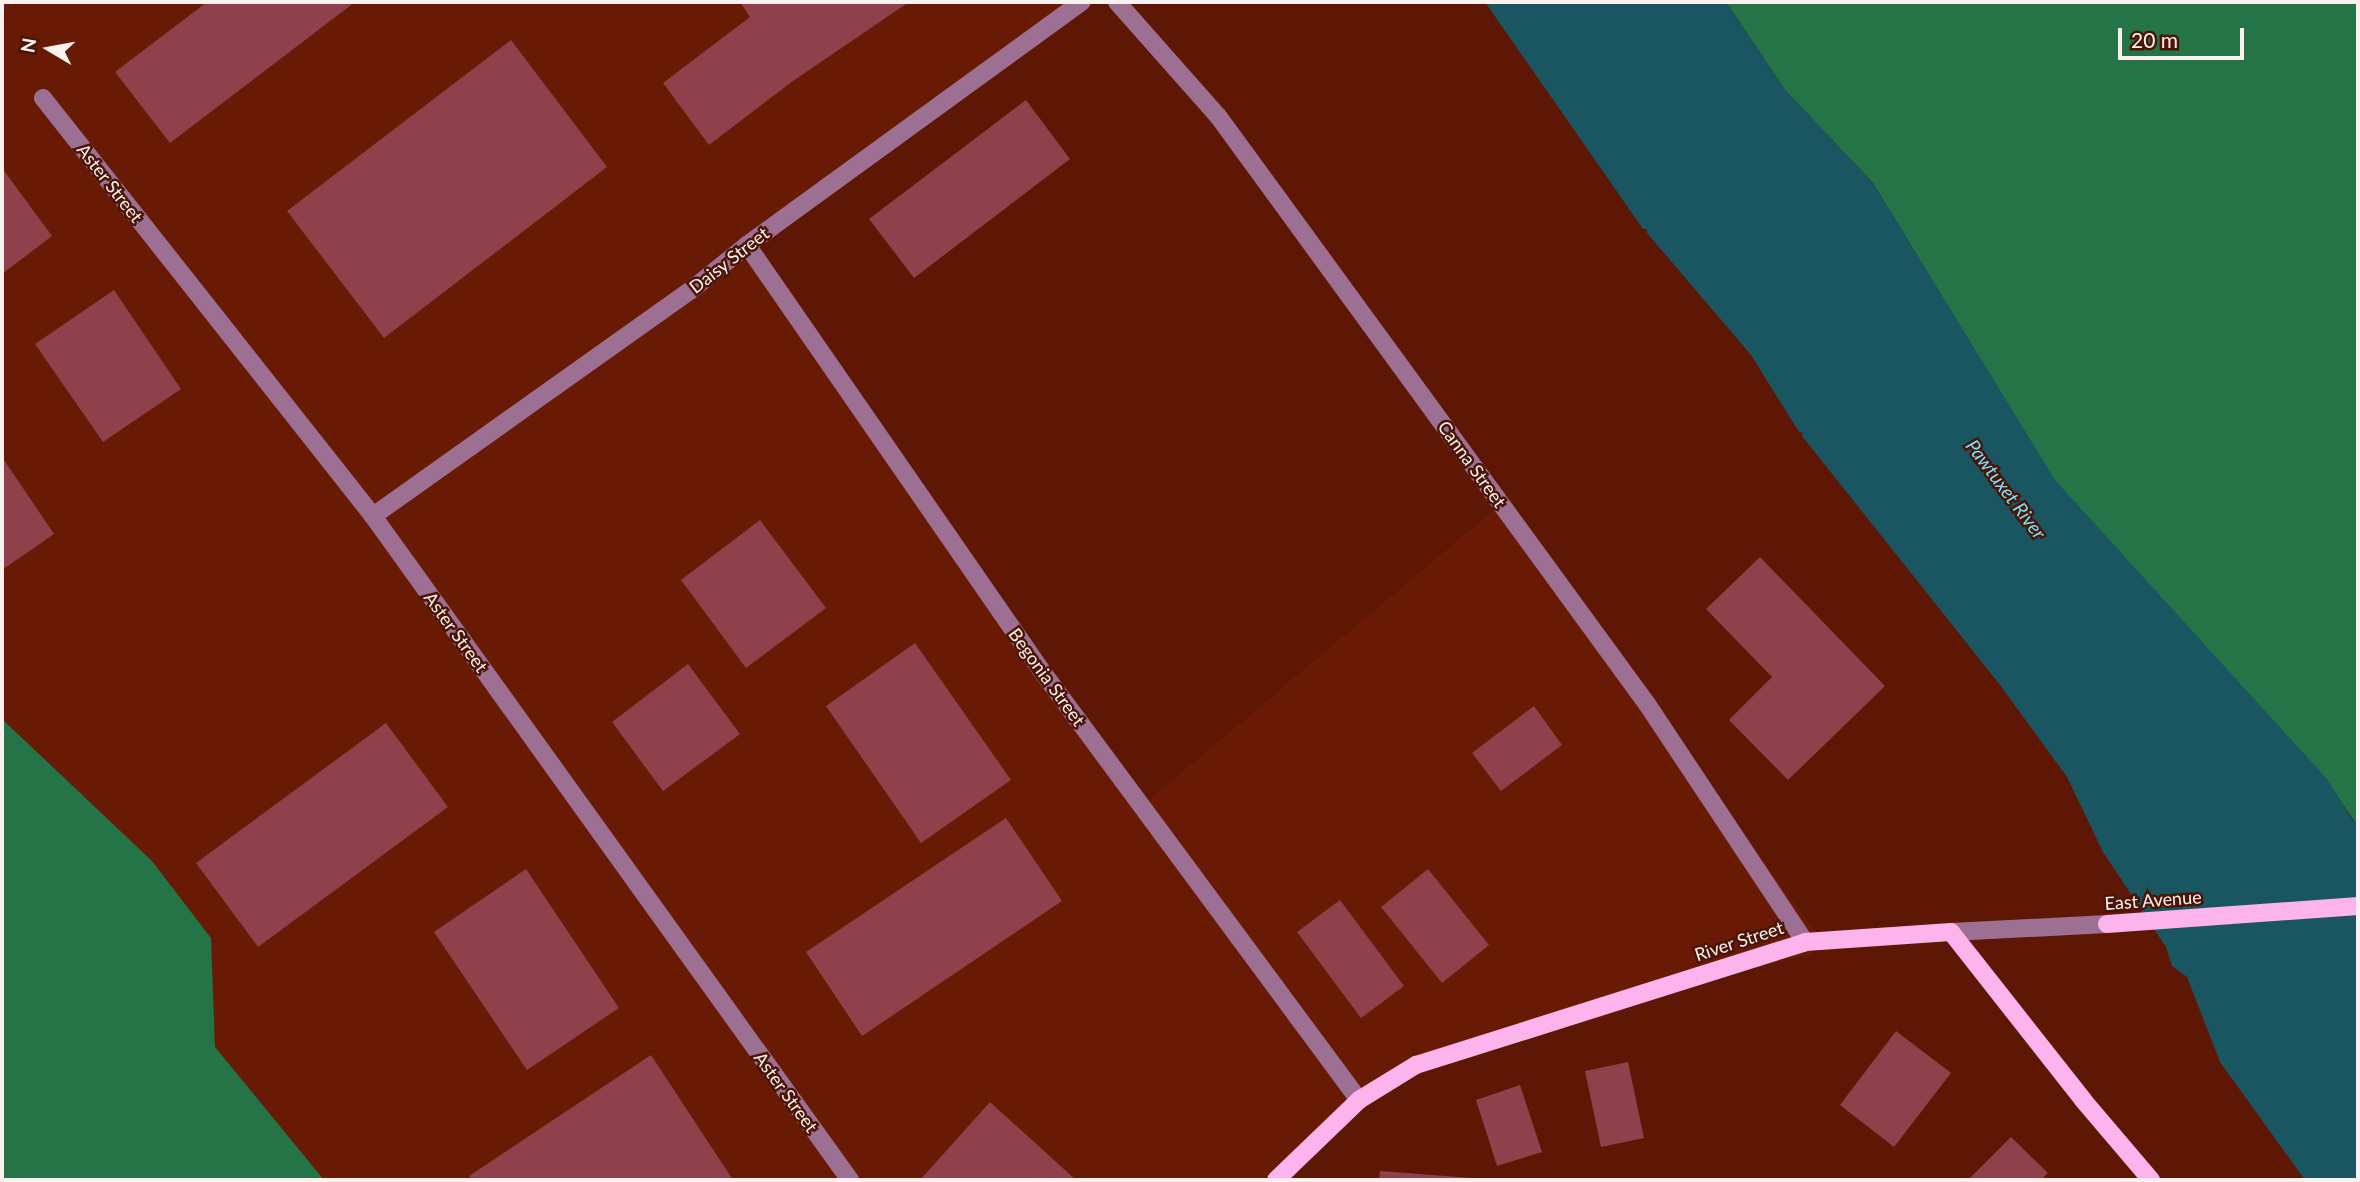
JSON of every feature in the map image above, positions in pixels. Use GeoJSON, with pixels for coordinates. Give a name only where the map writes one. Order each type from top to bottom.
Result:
{"type":"FeatureCollection","features":[{"type":"Feature","properties":{"kind":"main road","name":"East Avenue"},"geometry":{"type":"LineString","coordinates":[[2107,924],[2358,906]]}},
{"type":"Feature","properties":{"kind":"main road","name":"River Street"},"geometry":{"type":"LineString","coordinates":[[1276,1180],[1359,1100],[1416,1065],[1805,942],[1951,932]]}},
{"type":"Feature","properties":{"kind":"main road"},"geometry":{"type":"LineString","coordinates":[[1951,932],[2074,1090],[2151,1180]]}},
{"type":"Feature","properties":{"kind":"street","name":"Daisy Street"},"geometry":{"type":"LineString","coordinates":[[373,516],[690,291],[747,244],[1082,2]]}},
{"type":"Feature","properties":{"kind":"street","name":"Canna Street"},"geometry":{"type":"LineString","coordinates":[[1117,2],[1226,128],[1647,704],[1805,942]]}},
{"type":"Feature","properties":{"kind":"street","name":"Aster Street"},"geometry":{"type":"LineString","coordinates":[[43,98],[373,516],[850,1180]]}},
{"type":"Feature","properties":{"kind":"street","name":"Begonia Street"},"geometry":{"type":"LineString","coordinates":[[747,244],[1041,670],[1359,1100]]}},
{"type":"Feature","properties":{"kind":"street","name":"East Avenue"},"geometry":{"type":"LineString","coordinates":[[1951,932],[2107,924]]}},
{"type":"Feature","properties":{"kind":"shaded area"},"geometry":{"type":"Polygon","coordinates":[[[2,2],[1069,2],[751,237],[1144,804],[1495,509],[1819,935],[1818,948],[1809,955],[1611,1001],[1478,1037],[1367,1105],[1280,1180],[324,1180],[215,1047],[211,938],[152,861],[2,719],[2,2]]]}},
{"type":"Feature","properties":{"kind":"green space"},"geometry":{"type":"Polygon","coordinates":[[[1726,2],[2358,2],[2358,820],[2354,821],[2326,779],[2054,480],[1873,183],[1785,90],[1726,2]]]}},
{"type":"Feature","properties":{"kind":"green space"},"geometry":{"type":"Polygon","coordinates":[[[2,719],[152,861],[211,938],[215,1047],[324,1180],[2,1180],[2,719]]]}},
{"type":"Feature","properties":{"kind":"water","name":"Pawtuxet River"},"geometry":{"type":"Polygon","coordinates":[[[1485,2],[1726,2],[1785,90],[1873,183],[2055,480],[2327,779],[2353,821],[2358,820],[2358,1180],[2305,1180],[2220,1062],[2187,977],[2172,966],[2166,947],[2103,852],[2067,777],[2000,685],[1802,436],[1803,433],[1799,432],[1751,355],[1647,233],[1647,229],[1643,229],[1485,2]]]}},
{"type":"Feature","properties":{"kind":"building"},"geometry":{"type":"Polygon","coordinates":[[[207,2],[355,2],[170,143],[115,72],[207,2]]]}},
{"type":"Feature","properties":{"kind":"building"},"geometry":{"type":"Polygon","coordinates":[[[740,2],[909,2],[793,81],[709,145],[663,83],[750,17],[740,2]]]}},
{"type":"Feature","properties":{"kind":"building"},"geometry":{"type":"Polygon","coordinates":[[[511,40],[607,167],[384,338],[287,211],[511,40]]]}},
{"type":"Feature","properties":{"kind":"building"},"geometry":{"type":"Polygon","coordinates":[[[1026,100],[1070,159],[914,278],[869,219],[1026,100]]]}},
{"type":"Feature","properties":{"kind":"building"},"geometry":{"type":"Polygon","coordinates":[[[2,168],[52,236],[2,274],[2,168]]]}},
{"type":"Feature","properties":{"kind":"building"},"geometry":{"type":"Polygon","coordinates":[[[114,290],[181,389],[103,442],[35,344],[114,290]]]}},
{"type":"Feature","properties":{"kind":"building"},"geometry":{"type":"Polygon","coordinates":[[[2,457],[54,534],[2,570],[2,457]]]}},
{"type":"Feature","properties":{"kind":"building"},"geometry":{"type":"Polygon","coordinates":[[[760,520],[826,608],[746,668],[681,580],[760,520]]]}},
{"type":"Feature","properties":{"kind":"building"},"geometry":{"type":"Polygon","coordinates":[[[1760,557],[1885,686],[1788,780],[1729,720],[1772,677],[1706,609],[1760,557]]]}},
{"type":"Feature","properties":{"kind":"building"},"geometry":{"type":"Polygon","coordinates":[[[915,643],[1011,780],[921,843],[826,706],[915,643]]]}},
{"type":"Feature","properties":{"kind":"building"},"geometry":{"type":"Polygon","coordinates":[[[688,664],[740,734],[663,791],[612,722],[688,664]]]}},
{"type":"Feature","properties":{"kind":"building"},"geometry":{"type":"Polygon","coordinates":[[[1534,706],[1562,745],[1501,791],[1472,753],[1534,706]]]}},
{"type":"Feature","properties":{"kind":"building"},"geometry":{"type":"Polygon","coordinates":[[[386,723],[448,807],[258,947],[196,863],[386,723]]]}},
{"type":"Feature","properties":{"kind":"building"},"geometry":{"type":"Polygon","coordinates":[[[1006,818],[1062,901],[862,1036],[806,952],[1006,818]]]}},
{"type":"Feature","properties":{"kind":"building"},"geometry":{"type":"Polygon","coordinates":[[[526,869],[619,1008],[527,1070],[434,932],[526,869]]]}},
{"type":"Feature","properties":{"kind":"building"},"geometry":{"type":"Polygon","coordinates":[[[1428,869],[1489,945],[1442,983],[1381,907],[1428,869]]]}},
{"type":"Feature","properties":{"kind":"building"},"geometry":{"type":"Polygon","coordinates":[[[1340,900],[1404,986],[1361,1018],[1297,932],[1340,900]]]}},
{"type":"Feature","properties":{"kind":"building"},"geometry":{"type":"Polygon","coordinates":[[[1896,1031],[1951,1073],[1894,1147],[1840,1105],[1896,1031]]]}},
{"type":"Feature","properties":{"kind":"building"},"geometry":{"type":"Polygon","coordinates":[[[651,1055],[733,1180],[472,1180],[469,1176],[651,1055]]]}},
{"type":"Feature","properties":{"kind":"building"},"geometry":{"type":"Polygon","coordinates":[[[1628,1062],[1644,1138],[1601,1147],[1585,1071],[1628,1062]]]}},
{"type":"Feature","properties":{"kind":"building"},"geometry":{"type":"Polygon","coordinates":[[[1520,1085],[1542,1152],[1497,1166],[1476,1100],[1520,1085]]]}},
{"type":"Feature","properties":{"kind":"building"},"geometry":{"type":"Polygon","coordinates":[[[990,1102],[1076,1180],[920,1180],[990,1102]]]}},
{"type":"Feature","properties":{"kind":"building"},"geometry":{"type":"Polygon","coordinates":[[[2011,1137],[2048,1173],[2041,1180],[1968,1180],[2011,1137]]]}},
{"type":"Feature","properties":{"kind":"building"},"geometry":{"type":"Polygon","coordinates":[[[1380,1171],[1472,1178],[1472,1180],[1379,1180],[1380,1171]]]}}]}
